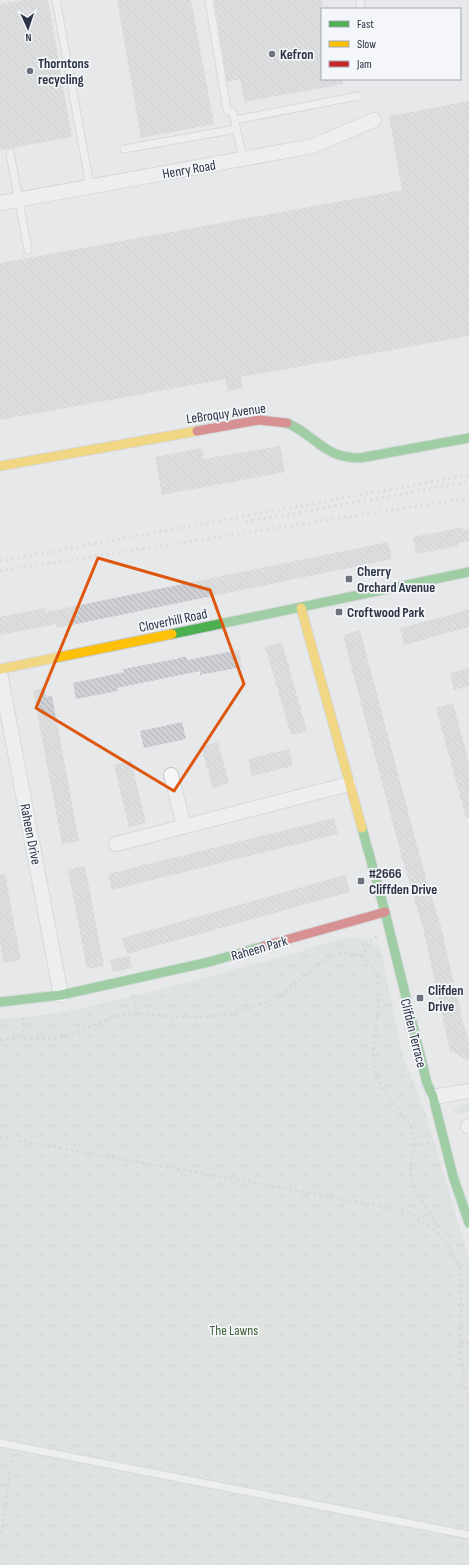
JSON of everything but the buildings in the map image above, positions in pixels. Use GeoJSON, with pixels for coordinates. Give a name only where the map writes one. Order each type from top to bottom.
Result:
{"type":"FeatureCollection","features":[{"type":"Feature","properties":{"kind":"street","name":"Henry Road"},"geometry":{"type":"LineString","coordinates":[[0,203],[313,146],[374,120]]}},
{"type":"Feature","properties":{"kind":"street","name":"LeBroquy Avenue"},"geometry":{"type":"LineString","coordinates":[[0,466],[259,420],[278,420],[293,425],[323,449],[345,459],[360,458],[469,438]]}},
{"type":"Feature","properties":{"kind":"street","name":"Cloverhill Road"},"geometry":{"type":"LineString","coordinates":[[0,669],[351,598],[469,572]]}},
{"type":"Feature","properties":{"kind":"street"},"geometry":{"type":"LineString","coordinates":[[301,608],[385,912]]}},
{"type":"Feature","properties":{"kind":"street","name":"Raheen Drive"},"geometry":{"type":"LineString","coordinates":[[0,673],[61,995]]}},
{"type":"Feature","properties":{"kind":"street"},"geometry":{"type":"LineString","coordinates":[[171,775],[184,826]]}},
{"type":"Feature","properties":{"kind":"street"},"geometry":{"type":"LineString","coordinates":[[116,844],[349,784]]}},
{"type":"Feature","properties":{"kind":"street","name":"Raheen Park"},"geometry":{"type":"LineString","coordinates":[[0,1002],[61,995],[209,962],[385,912]]}},
{"type":"Feature","properties":{"kind":"street","name":"Clifden Terrace"},"geometry":{"type":"LineString","coordinates":[[385,912],[427,1083],[433,1097],[453,1176],[469,1223]]}},
{"type":"Feature","properties":{"kind":"street"},"geometry":{"type":"LineString","coordinates":[[433,1097],[469,1091]]}},
{"type":"Feature","properties":{"kind":"lane"},"geometry":{"type":"LineString","coordinates":[[56,0],[90,186]]}},
{"type":"Feature","properties":{"kind":"lane"},"geometry":{"type":"LineString","coordinates":[[209,0],[227,110],[233,113],[243,159]]}},
{"type":"Feature","properties":{"kind":"lane"},"geometry":{"type":"LineString","coordinates":[[234,120],[358,96]]}},
{"type":"Feature","properties":{"kind":"lane"},"geometry":{"type":"LineString","coordinates":[[124,149],[236,129]]}},
{"type":"Feature","properties":{"kind":"lane"},"geometry":{"type":"LineString","coordinates":[[10,153],[28,250]]}},
{"type":"Feature","properties":{"kind":"lane"},"geometry":{"type":"LineString","coordinates":[[0,1443],[469,1535]]}},
{"type":"Feature","properties":{"kind":"path"},"geometry":{"type":"LineString","coordinates":[[361,957],[372,939],[390,932]]}},
{"type":"Feature","properties":{"kind":"path"},"geometry":{"type":"LineString","coordinates":[[0,1040],[23,1038],[60,1038],[75,1034],[109,1018],[138,1014],[196,1018],[220,1016],[250,1008],[276,997],[320,962],[332,955],[351,952],[361,957],[369,964],[377,978],[380,996],[372,1054],[374,1067],[379,1083],[410,1127],[415,1138],[415,1149],[411,1166],[412,1181],[416,1193],[431,1214],[438,1233]]}},
{"type":"Feature","properties":{"kind":"path"},"geometry":{"type":"LineString","coordinates":[[129,979],[138,1014]]}},
{"type":"Feature","properties":{"kind":"path"},"geometry":{"type":"LineString","coordinates":[[23,999],[23,1038]]}},
{"type":"Feature","properties":{"kind":"path"},"geometry":{"type":"LineString","coordinates":[[0,1138],[408,1212],[438,1233],[446,1242],[460,1268],[460,1356],[469,1406]]}},
{"type":"Feature","properties":{"kind":"path"},"geometry":{"type":"LineString","coordinates":[[460,1343],[469,1342]]}},
{"type":"Feature","properties":{"kind":"path"},"geometry":{"type":"LineString","coordinates":[[0,1540],[14,1446]]}},
{"type":"Feature","properties":{"kind":"path"},"geometry":{"type":"LineString","coordinates":[[0,1484],[8,1486]]}},
{"type":"Feature","properties":{"kind":"highlighted area"},"geometry":{"type":"Polygon","coordinates":[[[98,558],[210,590],[244,684],[174,791],[36,708],[98,558]]]}},
{"type":"Feature","properties":{"kind":"green space","name":"The Lawns"},"geometry":{"type":"Polygon","coordinates":[[[357,937],[365,939],[380,947],[403,1057],[425,1112],[469,1259],[469,1565],[0,1565],[0,1019],[36,1016],[72,1010],[143,994],[345,938],[357,937]]]}},
{"type":"Feature","properties":{"kind":"green space"},"geometry":{"type":"Polygon","coordinates":[[[469,1102],[469,1112],[452,1114],[455,1109],[469,1102]]]}},
{"type":"Feature","properties":{"kind":"railway"},"geometry":{"type":"LineString","coordinates":[[0,561],[469,475]]}},
{"type":"Feature","properties":{"kind":"railway"},"geometry":{"type":"LineString","coordinates":[[246,522],[469,482]]}},
{"type":"Feature","properties":{"kind":"railway"},"geometry":{"type":"LineString","coordinates":[[0,571],[469,498]]}},
{"type":"Feature","properties":{"kind":"traffic: fast"},"geometry":{"type":"LineString","coordinates":[[287,423],[297,428],[329,450],[347,457],[360,458],[469,438]]}},
{"type":"Feature","properties":{"kind":"traffic: fast"},"geometry":{"type":"LineString","coordinates":[[172,634],[469,572]]}},
{"type":"Feature","properties":{"kind":"traffic: fast"},"geometry":{"type":"LineString","coordinates":[[362,828],[385,912],[427,1083],[433,1097],[453,1176],[469,1223]]}},
{"type":"Feature","properties":{"kind":"traffic: fast"},"geometry":{"type":"LineString","coordinates":[[0,1002],[61,995],[209,962],[264,946]]}},
{"type":"Feature","properties":{"kind":"traffic: slow"},"geometry":{"type":"LineString","coordinates":[[0,466],[197,431]]}},
{"type":"Feature","properties":{"kind":"traffic: slow"},"geometry":{"type":"LineString","coordinates":[[301,608],[362,828]]}},
{"type":"Feature","properties":{"kind":"traffic: slow"},"geometry":{"type":"LineString","coordinates":[[0,669],[172,634]]}},
{"type":"Feature","properties":{"kind":"traffic: jam"},"geometry":{"type":"LineString","coordinates":[[197,431],[259,420],[287,423]]}},
{"type":"Feature","properties":{"kind":"traffic: jam"},"geometry":{"type":"LineString","coordinates":[[264,946],[385,912]]}},
{"type":"Feature","properties":{"kind":"place","name":"Kefron"},"geometry":{"type":"Point","coordinates":[272,54]}},
{"type":"Feature","properties":{"kind":"place","name":"Thorntons recycling"},"geometry":{"type":"Point","coordinates":[30,71]}},
{"type":"Feature","properties":{"kind":"place","name":"Cherry Orchard Avenue"},"geometry":{"type":"Point","coordinates":[349,579]}},
{"type":"Feature","properties":{"kind":"place","name":"Croftwood Park"},"geometry":{"type":"Point","coordinates":[339,612]}},
{"type":"Feature","properties":{"kind":"place","name":"#2666 Cliffden Drive"},"geometry":{"type":"Point","coordinates":[361,881]}},
{"type":"Feature","properties":{"kind":"place","name":"Clifden Drive"},"geometry":{"type":"Point","coordinates":[420,998]}}]}
